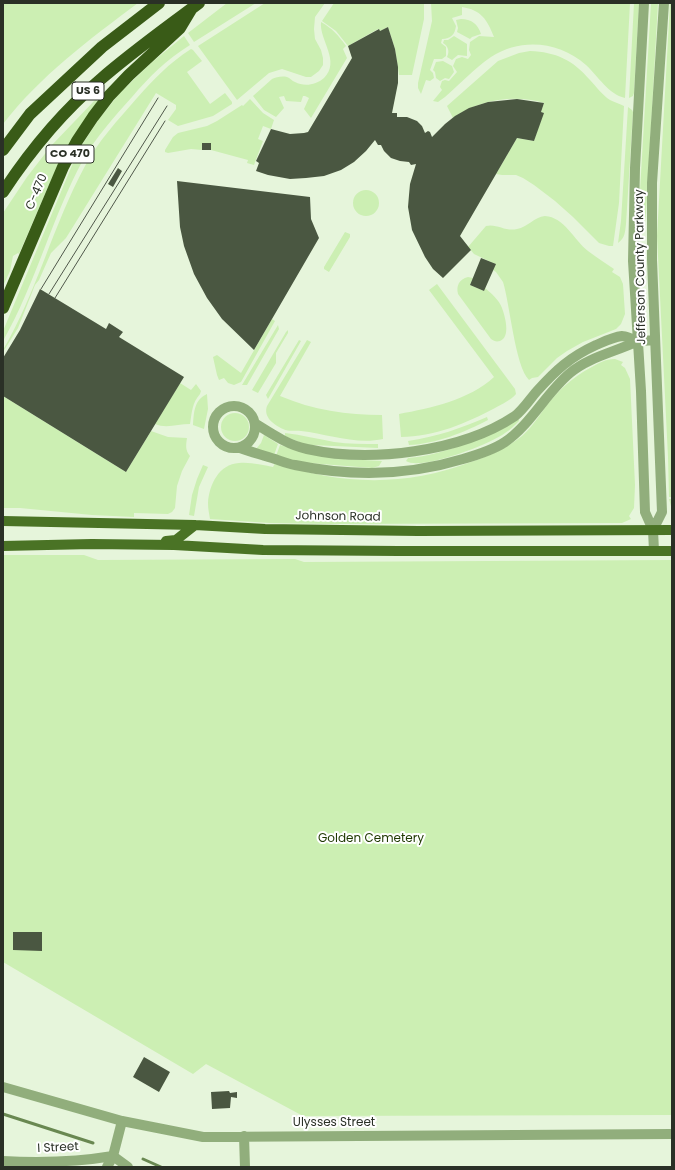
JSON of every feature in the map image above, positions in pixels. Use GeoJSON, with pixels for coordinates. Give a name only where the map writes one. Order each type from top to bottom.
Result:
{"type":"FeatureCollection","features":[{"type":"Feature","properties":{"kind":"highway","name":"US 6"},"geometry":{"type":"LineString","coordinates":[[3,150],[30,114],[102,47],[159,3]]}},
{"type":"Feature","properties":{"kind":"highway","name":"US 6"},"geometry":{"type":"LineString","coordinates":[[3,192],[27,158],[52,128],[82,96],[134,52],[196,6]]}},
{"type":"Feature","properties":{"kind":"highway","name":"C-470"},"geometry":{"type":"LineString","coordinates":[[3,308],[63,167],[77,141],[109,96],[148,56],[180,28],[196,6]]}},
{"type":"Feature","properties":{"kind":"main road","name":"Johnson Road"},"geometry":{"type":"LineString","coordinates":[[3,521],[418,531],[672,530]]}},
{"type":"Feature","properties":{"kind":"main road"},"geometry":{"type":"LineString","coordinates":[[3,546],[176,540],[195,525]]}},
{"type":"Feature","properties":{"kind":"main road"},"geometry":{"type":"LineString","coordinates":[[92,544],[174,545],[263,550],[672,551]]}},
{"type":"Feature","properties":{"kind":"street","name":"Jefferson County Parkway"},"geometry":{"type":"LineString","coordinates":[[644,3],[635,168],[633,262],[638,341],[645,512],[653,530],[654,551]]}},
{"type":"Feature","properties":{"kind":"street","name":"Jefferson County Parkway"},"geometry":{"type":"LineString","coordinates":[[653,530],[662,512],[654,340],[652,183],[664,3]]}},
{"type":"Feature","properties":{"kind":"street"},"geometry":{"type":"LineString","coordinates":[[256,424],[278,438],[307,449],[344,454],[394,453],[426,450],[460,442],[490,431],[516,415],[556,370],[580,352],[623,336],[638,341],[654,340]]}},
{"type":"Feature","properties":{"kind":"street"},"geometry":{"type":"LineString","coordinates":[[240,448],[293,465],[365,474],[442,466],[479,454],[505,442],[521,428],[570,373],[601,355],[624,348],[638,341]]}},
{"type":"Feature","properties":{"kind":"street"},"geometry":{"type":"LineString","coordinates":[[531,398],[539,407]]}},
{"type":"Feature","properties":{"kind":"street"},"geometry":{"type":"LineString","coordinates":[[236,406],[248,411],[252,415],[256,424],[254,437],[250,442],[240,448],[232,449],[226,448],[217,440],[213,428],[216,417],[224,409],[236,406]]}},
{"type":"Feature","properties":{"kind":"street","name":"Ulysses Street"},"geometry":{"type":"LineString","coordinates":[[3,1087],[122,1121],[203,1137],[672,1134]]}},
{"type":"Feature","properties":{"kind":"street"},"geometry":{"type":"LineString","coordinates":[[108,1167],[113,1156],[122,1121]]}},
{"type":"Feature","properties":{"kind":"street"},"geometry":{"type":"LineString","coordinates":[[244,1136],[245,1167]]}},
{"type":"Feature","properties":{"kind":"street"},"geometry":{"type":"LineString","coordinates":[[113,1156],[128,1167]]}},
{"type":"Feature","properties":{"kind":"street","name":"I Street"},"geometry":{"type":"LineString","coordinates":[[3,1161],[38,1165],[113,1156]]}},
{"type":"Feature","properties":{"kind":"green space"},"geometry":{"type":"Polygon","coordinates":[[[3,3],[138,3],[84,44],[49,74],[17,106],[3,124],[3,3]]]}},
{"type":"Feature","properties":{"kind":"green space"},"geometry":{"type":"Polygon","coordinates":[[[227,3],[256,3],[194,42],[188,33],[227,3]]]}},
{"type":"Feature","properties":{"kind":"green space"},"geometry":{"type":"Polygon","coordinates":[[[265,3],[325,3],[315,17],[314,29],[315,39],[321,50],[323,58],[323,65],[319,71],[311,77],[306,77],[282,69],[269,73],[237,100],[198,46],[265,3]]]}},
{"type":"Feature","properties":{"kind":"green space"},"geometry":{"type":"Polygon","coordinates":[[[334,3],[424,3],[424,19],[412,75],[399,75],[395,49],[388,27],[380,31],[378,29],[348,46],[336,31],[322,21],[334,3]]]}},
{"type":"Feature","properties":{"kind":"green space"},"geometry":{"type":"Polygon","coordinates":[[[431,3],[630,3],[625,98],[609,89],[586,65],[576,57],[553,47],[528,45],[515,47],[491,57],[473,71],[445,97],[438,102],[433,101],[442,90],[440,87],[442,81],[449,81],[457,72],[453,66],[456,59],[462,57],[468,59],[471,55],[469,50],[470,42],[479,36],[494,37],[486,20],[479,13],[469,8],[462,7],[462,15],[452,18],[456,26],[454,34],[448,38],[442,39],[441,43],[446,47],[446,56],[442,59],[434,59],[430,70],[433,73],[434,78],[430,81],[426,80],[421,94],[418,88],[418,83],[432,21],[431,3]]]}},
{"type":"Feature","properties":{"kind":"green space"},"geometry":{"type":"Polygon","coordinates":[[[634,3],[639,3],[634,93],[633,96],[629,98],[634,3]]]}},
{"type":"Feature","properties":{"kind":"green space"},"geometry":{"type":"Polygon","coordinates":[[[651,3],[658,3],[646,215],[645,222],[638,227],[638,225],[651,3]]]}},
{"type":"Feature","properties":{"kind":"green space"},"geometry":{"type":"Polygon","coordinates":[[[670,3],[672,3],[672,510],[669,499],[671,499],[671,497],[669,497],[657,236],[670,3]]]}},
{"type":"Feature","properties":{"kind":"green space"},"geometry":{"type":"Polygon","coordinates":[[[461,19],[474,23],[478,27],[481,34],[470,39],[457,32],[458,28],[456,20],[461,19]]]}},
{"type":"Feature","properties":{"kind":"green space"},"geometry":{"type":"Polygon","coordinates":[[[321,22],[332,30],[346,46],[343,49],[347,58],[311,118],[304,109],[309,98],[305,96],[303,96],[301,102],[286,101],[284,96],[279,97],[284,108],[276,117],[264,110],[253,96],[272,79],[277,77],[287,77],[294,82],[306,85],[324,78],[329,71],[330,58],[321,29],[321,22]]]}},
{"type":"Feature","properties":{"kind":"green space"},"geometry":{"type":"Polygon","coordinates":[[[184,36],[190,45],[166,63],[145,82],[106,127],[83,160],[62,204],[15,319],[3,341],[3,331],[78,151],[99,119],[119,94],[151,63],[184,36]]]}},
{"type":"Feature","properties":{"kind":"green space"},"geometry":{"type":"Polygon","coordinates":[[[454,36],[467,44],[467,56],[458,55],[452,60],[447,57],[448,49],[443,43],[444,40],[448,40],[454,36]]]}},
{"type":"Feature","properties":{"kind":"green space"},"geometry":{"type":"Polygon","coordinates":[[[191,49],[202,61],[187,72],[210,104],[225,93],[232,104],[213,116],[178,126],[168,120],[176,109],[176,105],[156,93],[66,238],[51,253],[39,280],[35,285],[18,328],[3,352],[26,305],[63,211],[90,157],[109,131],[150,84],[169,66],[191,49]]]}},
{"type":"Feature","properties":{"kind":"green space"},"geometry":{"type":"Polygon","coordinates":[[[530,51],[556,55],[570,62],[584,73],[607,98],[624,106],[619,203],[613,246],[599,243],[555,201],[523,178],[516,175],[496,174],[517,138],[534,141],[543,113],[541,112],[544,103],[520,99],[497,100],[474,107],[453,118],[447,106],[498,61],[519,53],[530,51]]]}},
{"type":"Feature","properties":{"kind":"green space"},"geometry":{"type":"Polygon","coordinates":[[[443,61],[452,66],[454,72],[449,79],[445,78],[440,81],[436,78],[433,70],[436,62],[443,61]]]}},
{"type":"Feature","properties":{"kind":"green space"},"geometry":{"type":"Polygon","coordinates":[[[96,99],[98,100],[48,187],[19,254],[18,253],[13,256],[10,271],[3,286],[3,213],[27,177],[51,146],[96,99]]]}},
{"type":"Feature","properties":{"kind":"green space"},"geometry":{"type":"Polygon","coordinates":[[[250,99],[263,113],[274,120],[271,129],[263,126],[258,139],[263,141],[254,165],[247,163],[248,160],[211,150],[211,143],[202,143],[202,150],[191,149],[168,153],[165,152],[173,137],[178,133],[207,126],[242,105],[243,106],[250,99]]]}},
{"type":"Feature","properties":{"kind":"green space"},"geometry":{"type":"Polygon","coordinates":[[[628,107],[633,112],[626,224],[623,237],[618,243],[621,221],[628,107]]]}},
{"type":"Feature","properties":{"kind":"green space"},"geometry":{"type":"Polygon","coordinates":[[[366,190],[375,194],[379,203],[375,212],[366,216],[357,212],[353,203],[357,194],[366,190]]]}},
{"type":"Feature","properties":{"kind":"green space"},"geometry":{"type":"Polygon","coordinates":[[[545,216],[558,220],[588,251],[614,269],[612,272],[620,277],[623,284],[625,314],[621,324],[616,329],[583,342],[567,351],[557,358],[538,377],[529,380],[524,373],[516,349],[506,292],[503,282],[493,270],[495,264],[474,254],[468,247],[486,226],[490,225],[513,230],[521,228],[538,218],[545,216]]]}},
{"type":"Feature","properties":{"kind":"green space"},"geometry":{"type":"Polygon","coordinates":[[[345,232],[350,234],[350,237],[329,272],[324,269],[324,267],[345,232]]]}},
{"type":"Feature","properties":{"kind":"green space"},"geometry":{"type":"Polygon","coordinates":[[[468,277],[473,278],[470,285],[484,291],[485,288],[501,305],[506,321],[506,331],[503,339],[500,341],[491,339],[458,294],[457,288],[460,281],[468,277]]]}},
{"type":"Feature","properties":{"kind":"green space"},"geometry":{"type":"Polygon","coordinates":[[[437,284],[515,389],[516,394],[495,408],[462,424],[426,435],[401,437],[399,414],[449,402],[473,392],[494,377],[429,290],[437,284]]]}},
{"type":"Feature","properties":{"kind":"green space"},"geometry":{"type":"Polygon","coordinates":[[[272,319],[275,321],[241,382],[234,385],[228,383],[224,378],[219,380],[213,357],[217,355],[241,373],[272,319]]]}},
{"type":"Feature","properties":{"kind":"green space"},"geometry":{"type":"Polygon","coordinates":[[[278,325],[279,329],[247,385],[242,385],[278,325]]]}},
{"type":"Feature","properties":{"kind":"green space"},"geometry":{"type":"Polygon","coordinates":[[[288,330],[288,333],[276,353],[276,363],[258,393],[252,390],[286,332],[288,330]]]}},
{"type":"Feature","properties":{"kind":"green space"},"geometry":{"type":"Polygon","coordinates":[[[299,340],[301,341],[268,399],[266,395],[299,340]]]}},
{"type":"Feature","properties":{"kind":"green space"},"geometry":{"type":"Polygon","coordinates":[[[307,340],[311,342],[280,396],[305,405],[330,411],[382,415],[383,439],[373,441],[352,440],[311,432],[285,430],[270,420],[266,410],[267,406],[307,340]]]}},
{"type":"Feature","properties":{"kind":"green space"},"geometry":{"type":"Polygon","coordinates":[[[615,359],[623,362],[621,365],[625,368],[630,379],[635,485],[634,508],[629,516],[631,519],[622,523],[329,524],[270,523],[210,519],[208,503],[210,489],[221,471],[232,464],[248,463],[273,467],[275,463],[324,476],[373,480],[422,476],[446,470],[471,462],[504,448],[522,436],[552,399],[572,380],[599,363],[615,359]]]}},
{"type":"Feature","properties":{"kind":"green space"},"geometry":{"type":"Polygon","coordinates":[[[180,383],[191,390],[196,384],[201,391],[194,404],[190,424],[168,426],[155,424],[180,383]]]}},
{"type":"Feature","properties":{"kind":"green space"},"geometry":{"type":"Polygon","coordinates":[[[207,394],[208,409],[204,429],[193,425],[193,420],[197,403],[207,394]]]}},
{"type":"Feature","properties":{"kind":"green space"},"geometry":{"type":"Polygon","coordinates":[[[3,396],[126,472],[151,431],[168,437],[187,438],[186,445],[190,456],[182,471],[177,486],[175,508],[168,514],[134,513],[134,517],[3,508],[3,396]]]}},
{"type":"Feature","properties":{"kind":"green space"},"geometry":{"type":"Polygon","coordinates":[[[235,413],[245,417],[249,427],[245,437],[235,441],[225,437],[221,427],[225,417],[235,413]]]}},
{"type":"Feature","properties":{"kind":"green space"},"geometry":{"type":"Polygon","coordinates":[[[487,417],[488,420],[450,437],[409,445],[408,441],[449,432],[487,417]]]}},
{"type":"Feature","properties":{"kind":"green space"},"geometry":{"type":"Polygon","coordinates":[[[519,419],[519,421],[511,429],[497,438],[456,455],[426,462],[414,463],[406,461],[408,458],[437,453],[465,444],[519,419]]]}},
{"type":"Feature","properties":{"kind":"green space"},"geometry":{"type":"Polygon","coordinates":[[[285,433],[334,442],[351,444],[378,444],[378,448],[304,444],[285,436],[285,433]]]}},
{"type":"Feature","properties":{"kind":"green space"},"geometry":{"type":"Polygon","coordinates":[[[264,435],[278,444],[274,455],[256,449],[261,443],[264,435]]]}},
{"type":"Feature","properties":{"kind":"green space"},"geometry":{"type":"Polygon","coordinates":[[[280,445],[320,456],[382,461],[379,466],[372,468],[296,462],[276,456],[280,445]]]}},
{"type":"Feature","properties":{"kind":"green space"},"geometry":{"type":"Polygon","coordinates":[[[203,465],[208,467],[199,487],[194,516],[189,515],[192,495],[203,465]]]}},
{"type":"Feature","properties":{"kind":"green space","name":"Golden Cemetery"},"geometry":{"type":"Polygon","coordinates":[[[3,555],[84,555],[98,560],[295,559],[304,562],[672,560],[672,1115],[303,1116],[206,1064],[193,1074],[3,962],[3,555]]]}},
{"type":"Feature","properties":{"kind":"building"},"geometry":{"type":"Polygon","coordinates":[[[388,27],[395,49],[398,67],[398,83],[392,113],[397,113],[397,117],[407,117],[417,121],[422,126],[425,133],[428,131],[430,132],[432,137],[455,116],[469,108],[488,102],[517,99],[544,103],[541,112],[544,113],[534,141],[517,138],[460,236],[471,250],[443,278],[433,269],[425,257],[412,230],[408,207],[410,184],[416,164],[411,165],[409,162],[391,158],[375,140],[354,162],[341,170],[324,176],[290,179],[256,171],[259,163],[256,161],[271,129],[290,134],[308,132],[352,58],[348,46],[379,29],[380,31],[388,27]]]}},
{"type":"Feature","properties":{"kind":"building"},"geometry":{"type":"Polygon","coordinates":[[[202,143],[211,143],[211,150],[202,150],[202,143]]]}},
{"type":"Feature","properties":{"kind":"building"},"geometry":{"type":"Polygon","coordinates":[[[118,168],[122,171],[113,187],[108,184],[118,168]]]}},
{"type":"Feature","properties":{"kind":"building"},"geometry":{"type":"Polygon","coordinates":[[[177,181],[310,197],[311,219],[319,238],[254,350],[222,319],[207,298],[194,274],[184,246],[180,227],[177,181]]]}},
{"type":"Feature","properties":{"kind":"building"},"geometry":{"type":"Polygon","coordinates":[[[481,258],[496,264],[484,291],[470,285],[481,258]]]}},
{"type":"Feature","properties":{"kind":"building"},"geometry":{"type":"Polygon","coordinates":[[[40,289],[106,329],[109,323],[123,332],[119,337],[184,377],[126,472],[3,396],[3,358],[20,330],[40,289]]]}},
{"type":"Feature","properties":{"kind":"building"},"geometry":{"type":"Polygon","coordinates":[[[13,932],[42,932],[42,951],[13,950],[13,932]]]}},
{"type":"Feature","properties":{"kind":"building"},"geometry":{"type":"Polygon","coordinates":[[[144,1057],[170,1072],[159,1092],[133,1077],[144,1057]]]}},
{"type":"Feature","properties":{"kind":"building"},"geometry":{"type":"Polygon","coordinates":[[[229,1091],[230,1093],[237,1092],[237,1098],[231,1097],[230,1108],[212,1109],[211,1092],[229,1091]]]}},
{"type":"Feature","properties":{"kind":"waterway"},"geometry":{"type":"LineString","coordinates":[[3,1114],[93,1143]]}},
{"type":"Feature","properties":{"kind":"waterway"},"geometry":{"type":"LineString","coordinates":[[143,1159],[161,1167]]}},
{"type":"Feature","properties":{"kind":"tram line"},"geometry":{"type":"LineString","coordinates":[[41,289],[158,98]]}},
{"type":"Feature","properties":{"kind":"tram line"},"geometry":{"type":"LineString","coordinates":[[49,294],[167,106]]}},
{"type":"Feature","properties":{"kind":"tram line"},"geometry":{"type":"LineString","coordinates":[[55,298],[165,121]]}}]}
